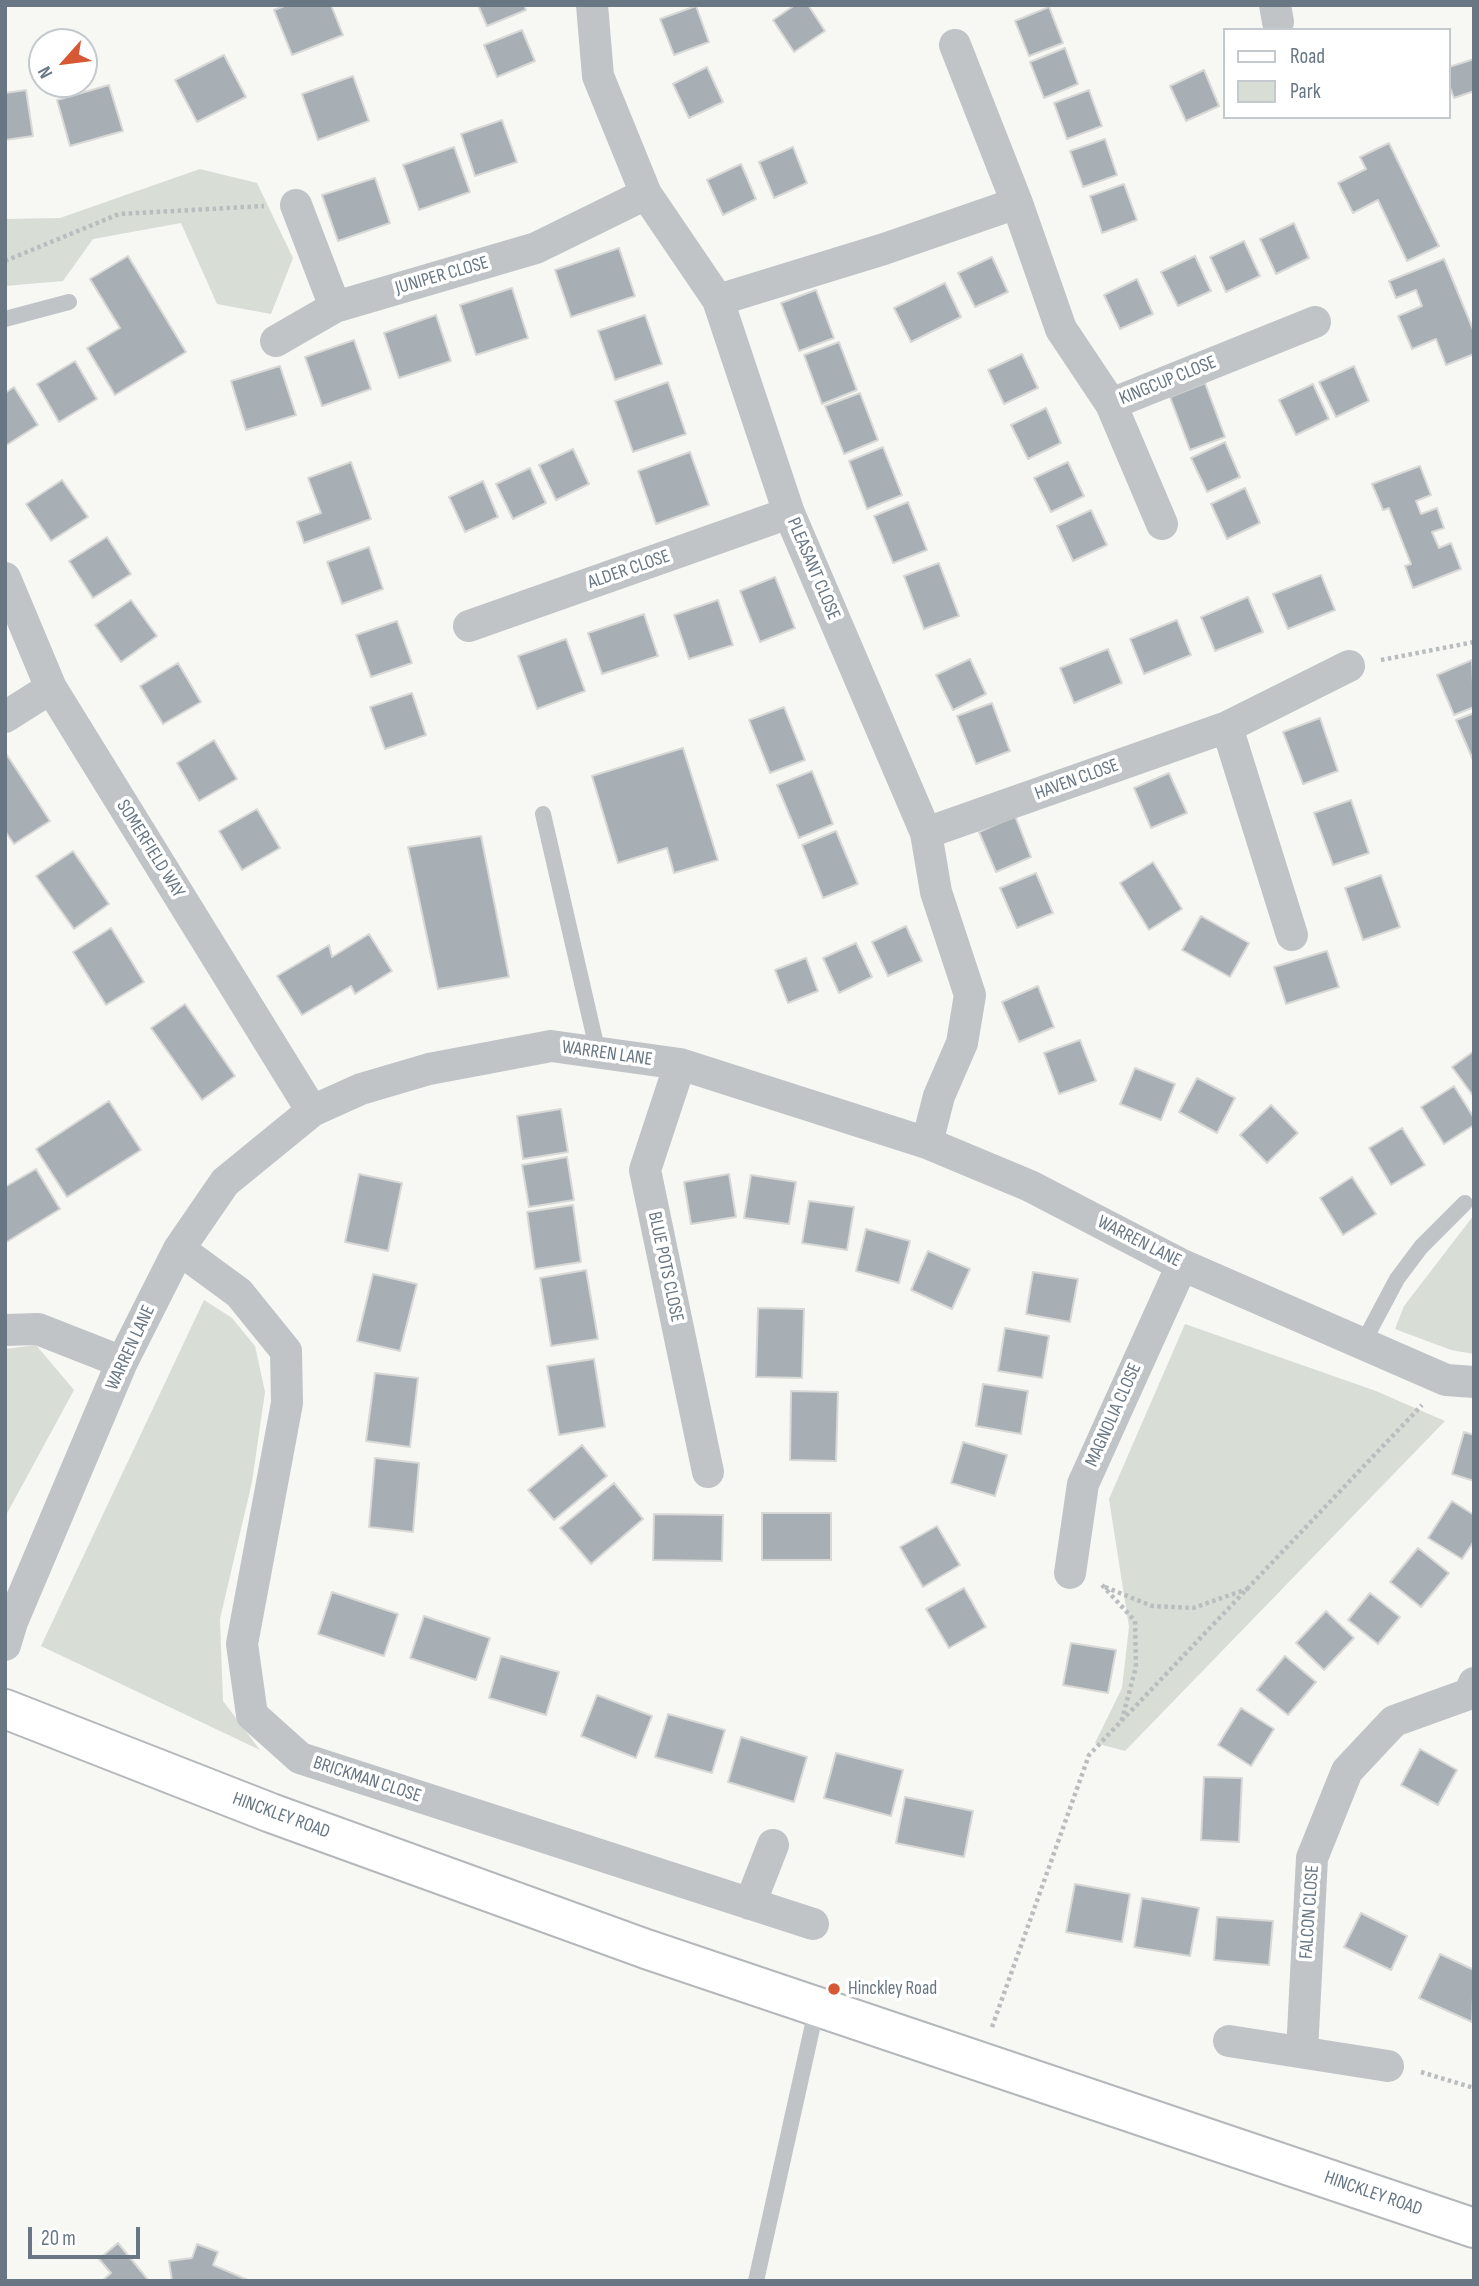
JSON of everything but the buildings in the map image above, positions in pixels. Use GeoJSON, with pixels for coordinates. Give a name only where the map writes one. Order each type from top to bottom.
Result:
{"type":"FeatureCollection","features":[{"type":"Feature","properties":{"kind":"main road","name":"HINCKLEY ROAD"},"geometry":{"type":"LineString","coordinates":[[5,1709],[271,1813],[646,1949],[1474,2228]]}},
{"type":"Feature","properties":{"kind":"street","name":"PLEASANT CLOSE"},"geometry":{"type":"LineString","coordinates":[[592,5],[598,76],[646,194],[718,300],[789,513],[926,833],[936,892],[970,995],[962,1043],[939,1096],[927,1143]]}},
{"type":"Feature","properties":{"kind":"street","name":"KINGCUP CLOSE"},"geometry":{"type":"LineString","coordinates":[[956,45],[1017,203],[1060,328],[1111,404],[1315,322]]}},
{"type":"Feature","properties":{"kind":"street","name":"JUNIPER CLOSE"},"geometry":{"type":"LineString","coordinates":[[276,341],[335,307],[536,248],[646,194]]}},
{"type":"Feature","properties":{"kind":"street"},"geometry":{"type":"LineString","coordinates":[[718,300],[884,249],[1017,203]]}},
{"type":"Feature","properties":{"kind":"street"},"geometry":{"type":"LineString","coordinates":[[296,205],[335,307]]}},
{"type":"Feature","properties":{"kind":"street"},"geometry":{"type":"LineString","coordinates":[[1111,404],[1162,524]]}},
{"type":"Feature","properties":{"kind":"street","name":"ALDER CLOSE"},"geometry":{"type":"LineString","coordinates":[[469,626],[789,513]]}},
{"type":"Feature","properties":{"kind":"street","name":"SOMERFIELD WAY"},"geometry":{"type":"LineString","coordinates":[[5,578],[51,688],[312,1111]]}},
{"type":"Feature","properties":{"kind":"street","name":"HAVEN CLOSE"},"geometry":{"type":"LineString","coordinates":[[926,833],[1227,727],[1349,666]]}},
{"type":"Feature","properties":{"kind":"street"},"geometry":{"type":"LineString","coordinates":[[5,717],[51,688]]}},
{"type":"Feature","properties":{"kind":"street"},"geometry":{"type":"LineString","coordinates":[[1227,727],[1292,935]]}},
{"type":"Feature","properties":{"kind":"street","name":"WARREN LANE"},"geometry":{"type":"LineString","coordinates":[[5,1645],[12,1622],[122,1362],[179,1249],[225,1182],[312,1111],[361,1089],[429,1069],[551,1046],[680,1064],[927,1143],[1030,1186],[1182,1265],[1363,1343],[1460,1381]]}},
{"type":"Feature","properties":{"kind":"street","name":"BLUE POTS CLOSE"},"geometry":{"type":"LineString","coordinates":[[680,1064],[645,1170],[708,1472]]}},
{"type":"Feature","properties":{"kind":"street","name":"BRICKMAN CLOSE"},"geometry":{"type":"LineString","coordinates":[[179,1249],[239,1293],[286,1351],[287,1403],[242,1644],[252,1715],[300,1758],[813,1924]]}},
{"type":"Feature","properties":{"kind":"street","name":"MAGNOLIA CLOSE"},"geometry":{"type":"LineString","coordinates":[[1070,1573],[1083,1484],[1182,1265]]}},
{"type":"Feature","properties":{"kind":"street"},"geometry":{"type":"LineString","coordinates":[[5,1330],[38,1329],[122,1362]]}},
{"type":"Feature","properties":{"kind":"street","name":"FALCON CLOSE"},"geometry":{"type":"LineString","coordinates":[[1302,2052],[1312,1858],[1347,1771],[1394,1721],[1472,1691]]}},
{"type":"Feature","properties":{"kind":"street"},"geometry":{"type":"LineString","coordinates":[[750,1904],[773,1845]]}},
{"type":"Feature","properties":{"kind":"street"},"geometry":{"type":"LineString","coordinates":[[1229,2041],[1388,2066]]}},
{"type":"Feature","properties":{"kind":"lane"},"geometry":{"type":"LineString","coordinates":[[5,319],[69,302]]}},
{"type":"Feature","properties":{"kind":"lane"},"geometry":{"type":"LineString","coordinates":[[543,814],[598,1053]]}},
{"type":"Feature","properties":{"kind":"lane"},"geometry":{"type":"LineString","coordinates":[[1363,1343],[1397,1279],[1421,1247],[1465,1203]]}},
{"type":"Feature","properties":{"kind":"lane"},"geometry":{"type":"LineString","coordinates":[[755,2281],[817,2007]]}},
{"type":"Feature","properties":{"kind":"path"},"geometry":{"type":"LineString","coordinates":[[5,261],[119,214],[296,205]]}},
{"type":"Feature","properties":{"kind":"path"},"geometry":{"type":"LineString","coordinates":[[1349,666],[1474,642]]}},
{"type":"Feature","properties":{"kind":"path"},"geometry":{"type":"LineString","coordinates":[[979,2061],[1089,1755],[1251,1587],[1460,1381]]}},
{"type":"Feature","properties":{"kind":"path"},"geometry":{"type":"LineString","coordinates":[[1070,1573],[1152,1606],[1194,1608],[1251,1587]]}},
{"type":"Feature","properties":{"kind":"path"},"geometry":{"type":"LineString","coordinates":[[1102,1586],[1135,1622],[1136,1667],[1121,1724]]}},
{"type":"Feature","properties":{"kind":"path"},"geometry":{"type":"LineString","coordinates":[[1388,2066],[1426,2073],[1474,2088]]}},
{"type":"Feature","properties":{"kind":"green space"},"geometry":{"type":"Polygon","coordinates":[[[200,169],[257,183],[293,258],[271,314],[217,304],[181,223],[93,239],[63,281],[5,286],[5,219],[60,218],[200,169]]]}},
{"type":"Feature","properties":{"kind":"green space"},"geometry":{"type":"Polygon","coordinates":[[[1474,1215],[1474,1354],[1451,1350],[1395,1329],[1404,1306],[1474,1215]]]}},
{"type":"Feature","properties":{"kind":"green space"},"geometry":{"type":"Polygon","coordinates":[[[204,1300],[232,1318],[255,1346],[265,1392],[252,1482],[220,1619],[223,1701],[260,1750],[41,1646],[204,1300]]]}},
{"type":"Feature","properties":{"kind":"green space"},"geometry":{"type":"Polygon","coordinates":[[[1185,1324],[1376,1391],[1445,1421],[1125,1751],[1095,1743],[1122,1688],[1129,1627],[1109,1499],[1185,1324]]]}},
{"type":"Feature","properties":{"kind":"green space"},"geometry":{"type":"Polygon","coordinates":[[[36,1345],[74,1390],[5,1517],[5,1349],[36,1345]]]}},
{"type":"Feature","properties":{"kind":"place","name":"Hinckley Road"},"geometry":{"type":"Point","coordinates":[834,1989]}}]}
